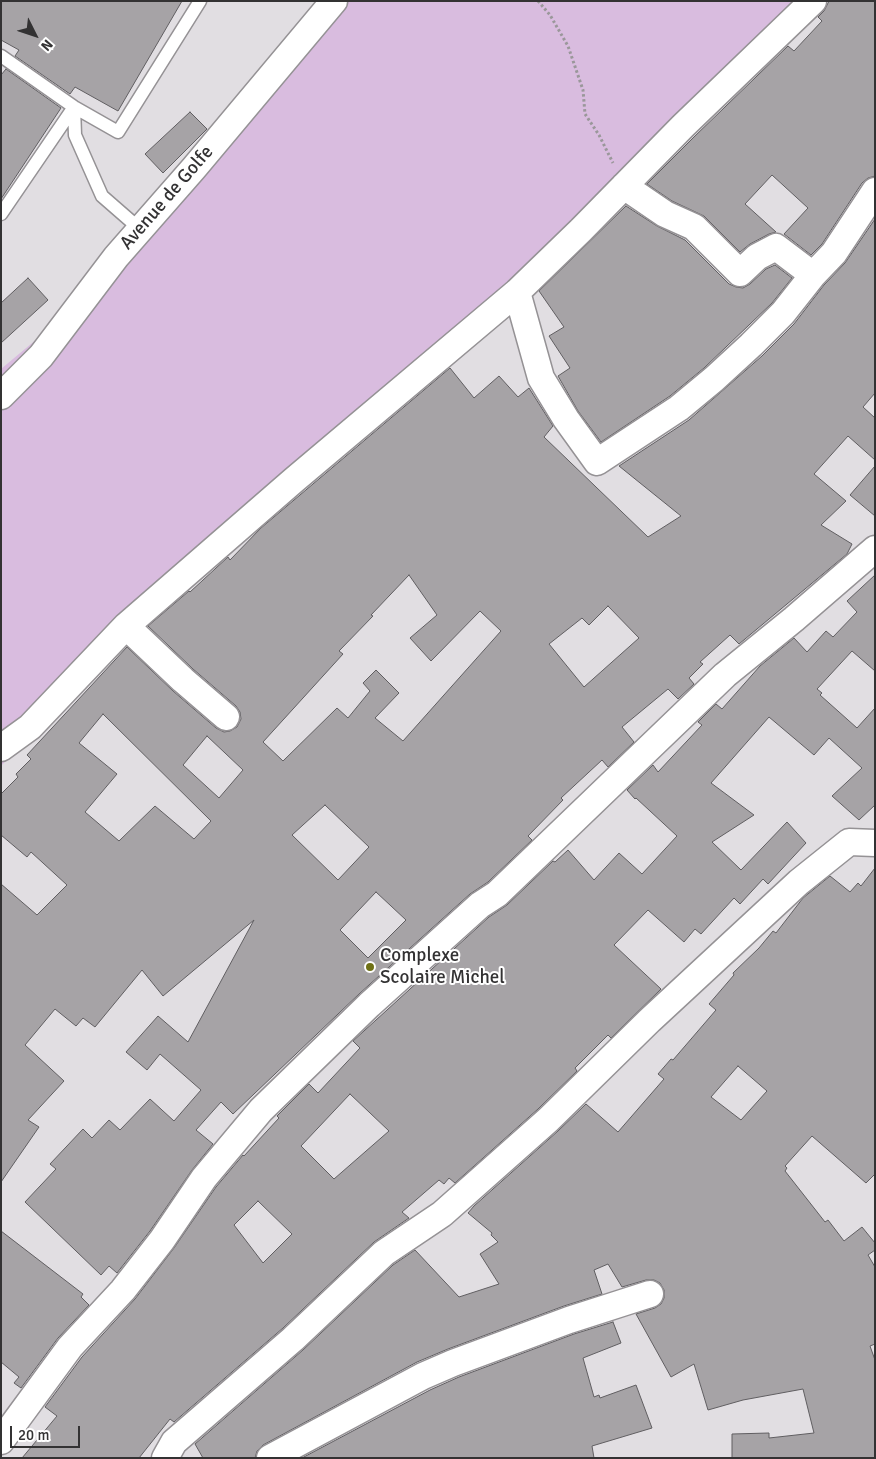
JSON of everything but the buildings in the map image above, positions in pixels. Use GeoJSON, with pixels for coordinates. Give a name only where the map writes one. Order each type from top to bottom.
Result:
{"type":"FeatureCollection","features":[{"type":"Feature","properties":{"kind":"street","name":"Avenue de Golfe"},"geometry":{"type":"LineString","coordinates":[[1,396],[41,356],[116,258],[334,1]]}},
{"type":"Feature","properties":{"kind":"street"},"geometry":{"type":"LineString","coordinates":[[1,748],[30,727],[126,626],[294,480],[517,292],[683,126],[813,1]]}},
{"type":"Feature","properties":{"kind":"street"},"geometry":{"type":"LineString","coordinates":[[624,186],[664,214],[694,227],[740,273],[757,256],[776,247],[813,275]]}},
{"type":"Feature","properties":{"kind":"street"},"geometry":{"type":"LineString","coordinates":[[517,292],[540,378],[566,419],[597,462],[679,408],[714,379],[783,313],[813,275],[834,253],[875,191]]}},
{"type":"Feature","properties":{"kind":"street"},"geometry":{"type":"LineString","coordinates":[[1,1441],[70,1347],[123,1290],[162,1240],[204,1178],[261,1110],[369,1006],[480,905],[497,894],[724,675],[863,561],[875,549]]}},
{"type":"Feature","properties":{"kind":"street"},"geometry":{"type":"LineString","coordinates":[[126,626],[183,680],[226,717]]}},
{"type":"Feature","properties":{"kind":"street"},"geometry":{"type":"LineString","coordinates":[[164,1458],[174,1442],[293,1339],[384,1253],[442,1214],[548,1120],[650,1020],[799,882],[849,842],[875,843]]}},
{"type":"Feature","properties":{"kind":"street"},"geometry":{"type":"LineString","coordinates":[[270,1458],[423,1376],[453,1363],[569,1320],[650,1294]]}},
{"type":"Feature","properties":{"kind":"lane"},"geometry":{"type":"LineString","coordinates":[[1,56],[74,107],[118,132],[200,1]]}},
{"type":"Feature","properties":{"kind":"lane"},"geometry":{"type":"LineString","coordinates":[[1,214],[74,107]]}},
{"type":"Feature","properties":{"kind":"lane"},"geometry":{"type":"LineString","coordinates":[[74,107],[75,135],[102,196],[141,230]]}},
{"type":"Feature","properties":{"kind":"path"},"geometry":{"type":"LineString","coordinates":[[538,1],[550,14],[568,46],[583,90],[585,114],[599,135],[624,186]]}},
{"type":"Feature","properties":{"kind":"shaded area"},"geometry":{"type":"Polygon","coordinates":[[[317,1],[798,1],[537,256],[168,591],[1,766],[1,369],[117,272],[317,1]]]}},
{"type":"Feature","properties":{"kind":"place","name":"Complexe Scolaire Michel"},"geometry":{"type":"Point","coordinates":[370,967]}}]}
